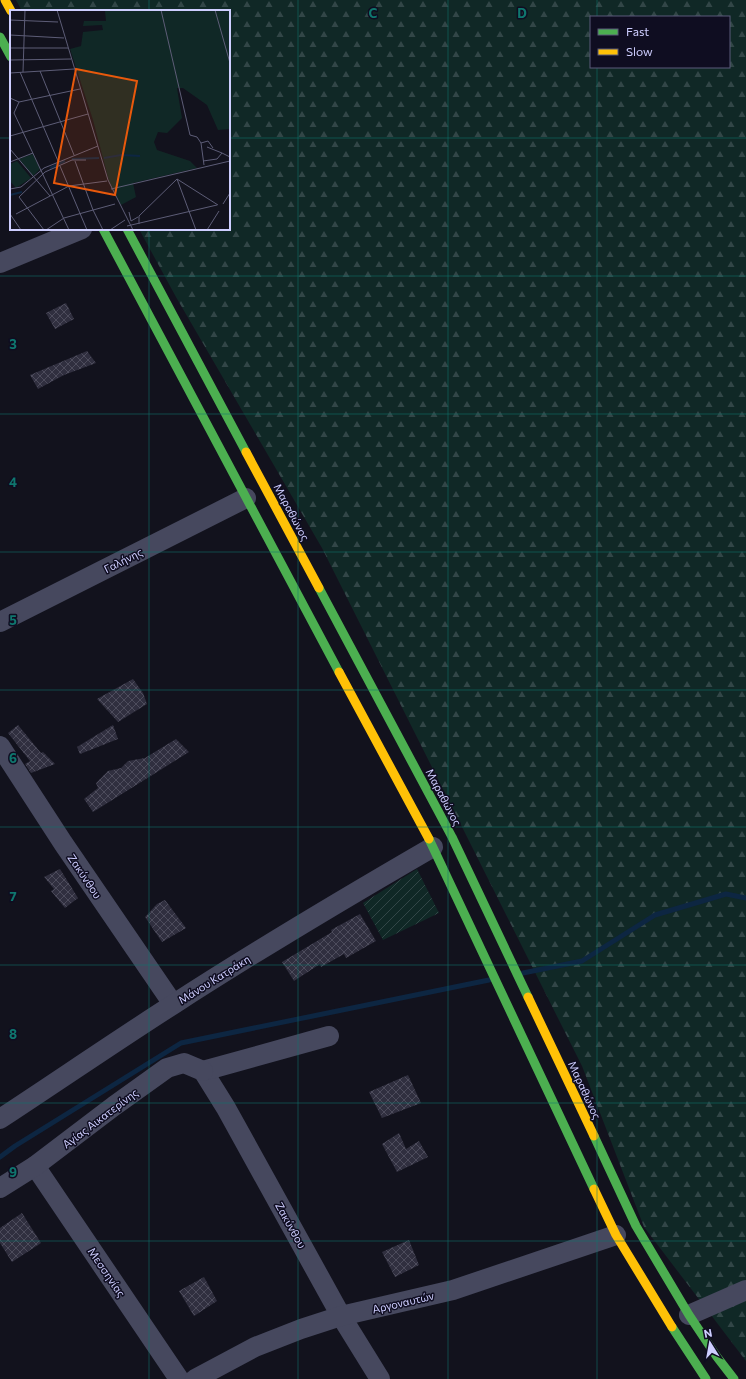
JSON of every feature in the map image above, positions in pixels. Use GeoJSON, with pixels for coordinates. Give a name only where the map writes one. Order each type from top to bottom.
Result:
{"type":"FeatureCollection","features":[{"type":"Feature","properties":{"kind":"main road"},"geometry":{"type":"LineString","coordinates":[[5,0],[10,10]]}},
{"type":"Feature","properties":{"kind":"main road"},"geometry":{"type":"LineString","coordinates":[[0,37],[10,55]]}},
{"type":"Feature","properties":{"kind":"main road"},"geometry":{"type":"LineString","coordinates":[[104,230],[433,847],[616,1235],[670,1325],[706,1379]]}},
{"type":"Feature","properties":{"kind":"main road","name":"Μαραθώνος"},"geometry":{"type":"LineString","coordinates":[[128,230],[452,837],[636,1226],[689,1314],[717,1357],[734,1379]]}},
{"type":"Feature","properties":{"kind":"street"},"geometry":{"type":"LineString","coordinates":[[0,263],[80,230]]}},
{"type":"Feature","properties":{"kind":"street","name":"Γαλήνης"},"geometry":{"type":"LineString","coordinates":[[0,622],[246,498]]}},
{"type":"Feature","properties":{"kind":"street","name":"Ζακύνθου"},"geometry":{"type":"LineString","coordinates":[[0,746],[63,843],[173,1004]]}},
{"type":"Feature","properties":{"kind":"street","name":"Μάνου Κατράκη"},"geometry":{"type":"LineString","coordinates":[[0,1119],[173,1004],[356,892],[433,847]]}},
{"type":"Feature","properties":{"kind":"street"},"geometry":{"type":"LineString","coordinates":[[203,1071],[329,1036]]}},
{"type":"Feature","properties":{"kind":"street","name":"Αγίας Αικατερίνης"},"geometry":{"type":"LineString","coordinates":[[0,1188],[35,1166],[167,1068],[184,1063],[203,1071]]}},
{"type":"Feature","properties":{"kind":"street","name":"Ζακύνθου"},"geometry":{"type":"LineString","coordinates":[[203,1071],[226,1108],[341,1316],[380,1379]]}},
{"type":"Feature","properties":{"kind":"street","name":"Μεσσηνίας"},"geometry":{"type":"LineString","coordinates":[[35,1166],[179,1379]]}},
{"type":"Feature","properties":{"kind":"street","name":"Αργοναυτών"},"geometry":{"type":"LineString","coordinates":[[195,1379],[255,1347],[301,1329],[341,1316],[453,1290],[616,1235]]}},
{"type":"Feature","properties":{"kind":"street"},"geometry":{"type":"LineString","coordinates":[[689,1314],[746,1290]]}},
{"type":"Feature","properties":{"kind":"green space"},"geometry":{"type":"Polygon","coordinates":[[[16,0],[746,0],[746,1361],[644,1227],[582,1066],[322,548],[176,297],[140,230],[230,230],[230,10],[21,10],[16,0]]]}},
{"type":"Feature","properties":{"kind":"green space"},"geometry":{"type":"Polygon","coordinates":[[[417,869],[439,913],[383,940],[363,903],[417,869]]]}},
{"type":"Feature","properties":{"kind":"building"},"geometry":{"type":"Polygon","coordinates":[[[66,303],[74,319],[55,329],[46,313],[66,303]]]}},
{"type":"Feature","properties":{"kind":"building"},"geometry":{"type":"Polygon","coordinates":[[[87,351],[96,363],[64,375],[38,389],[30,375],[87,351]]]}},
{"type":"Feature","properties":{"kind":"building"},"geometry":{"type":"Polygon","coordinates":[[[133,679],[143,693],[147,704],[118,722],[97,699],[133,679]]]}},
{"type":"Feature","properties":{"kind":"building"},"geometry":{"type":"Polygon","coordinates":[[[18,725],[41,753],[43,752],[55,764],[31,773],[25,764],[30,761],[8,733],[18,725]]]}},
{"type":"Feature","properties":{"kind":"building"},"geometry":{"type":"Polygon","coordinates":[[[113,725],[118,739],[80,754],[77,747],[113,725]]]}},
{"type":"Feature","properties":{"kind":"building"},"geometry":{"type":"Polygon","coordinates":[[[176,739],[189,752],[93,812],[84,799],[98,788],[96,783],[108,771],[121,768],[128,761],[145,758],[176,739]]]}},
{"type":"Feature","properties":{"kind":"building"},"geometry":{"type":"Polygon","coordinates":[[[60,869],[78,898],[65,908],[51,891],[54,889],[44,877],[60,869]]]}},
{"type":"Feature","properties":{"kind":"building"},"geometry":{"type":"Polygon","coordinates":[[[165,900],[186,928],[162,942],[145,917],[157,904],[165,900]]]}},
{"type":"Feature","properties":{"kind":"building"},"geometry":{"type":"Polygon","coordinates":[[[360,914],[376,941],[346,958],[344,954],[321,967],[320,964],[294,981],[282,962],[332,932],[331,930],[360,914]]]}},
{"type":"Feature","properties":{"kind":"building"},"geometry":{"type":"Polygon","coordinates":[[[408,1075],[421,1103],[382,1118],[369,1092],[408,1075]]]}},
{"type":"Feature","properties":{"kind":"building"},"geometry":{"type":"Polygon","coordinates":[[[399,1133],[406,1149],[419,1141],[428,1157],[397,1172],[382,1144],[399,1133]]]}},
{"type":"Feature","properties":{"kind":"building"},"geometry":{"type":"Polygon","coordinates":[[[22,1213],[41,1243],[12,1262],[0,1243],[0,1228],[22,1213]]]}},
{"type":"Feature","properties":{"kind":"building"},"geometry":{"type":"Polygon","coordinates":[[[409,1240],[419,1265],[395,1277],[382,1252],[409,1240]]]}},
{"type":"Feature","properties":{"kind":"building"},"geometry":{"type":"Polygon","coordinates":[[[204,1277],[217,1301],[194,1316],[179,1291],[204,1277]]]}},
{"type":"Feature","properties":{"kind":"waterway"},"geometry":{"type":"LineString","coordinates":[[523,973],[582,961],[655,915],[726,894],[746,898]]}},
{"type":"Feature","properties":{"kind":"waterway"},"geometry":{"type":"LineString","coordinates":[[0,1157],[15,1146],[181,1043],[489,980]]}},
{"type":"Feature","properties":{"kind":"traffic: fast"},"geometry":{"type":"LineString","coordinates":[[0,37],[10,55]]}},
{"type":"Feature","properties":{"kind":"traffic: fast"},"geometry":{"type":"LineString","coordinates":[[104,230],[339,672]]}},
{"type":"Feature","properties":{"kind":"traffic: fast"},"geometry":{"type":"LineString","coordinates":[[128,230],[246,452]]}},
{"type":"Feature","properties":{"kind":"traffic: fast"},"geometry":{"type":"LineString","coordinates":[[319,588],[452,837],[528,997]]}},
{"type":"Feature","properties":{"kind":"traffic: fast"},"geometry":{"type":"LineString","coordinates":[[429,839],[594,1189]]}},
{"type":"Feature","properties":{"kind":"traffic: fast"},"geometry":{"type":"LineString","coordinates":[[594,1136],[636,1226],[689,1315],[717,1357],[734,1379]]}},
{"type":"Feature","properties":{"kind":"traffic: fast"},"geometry":{"type":"LineString","coordinates":[[672,1327],[706,1379]]}},
{"type":"Feature","properties":{"kind":"traffic: slow"},"geometry":{"type":"LineString","coordinates":[[5,0],[10,10]]}},
{"type":"Feature","properties":{"kind":"traffic: slow"},"geometry":{"type":"LineString","coordinates":[[246,452],[319,588]]}},
{"type":"Feature","properties":{"kind":"traffic: slow"},"geometry":{"type":"LineString","coordinates":[[339,672],[429,839]]}},
{"type":"Feature","properties":{"kind":"traffic: slow"},"geometry":{"type":"LineString","coordinates":[[528,997],[594,1136]]}},
{"type":"Feature","properties":{"kind":"traffic: slow"},"geometry":{"type":"LineString","coordinates":[[594,1189],[616,1235],[672,1327]]}}]}
